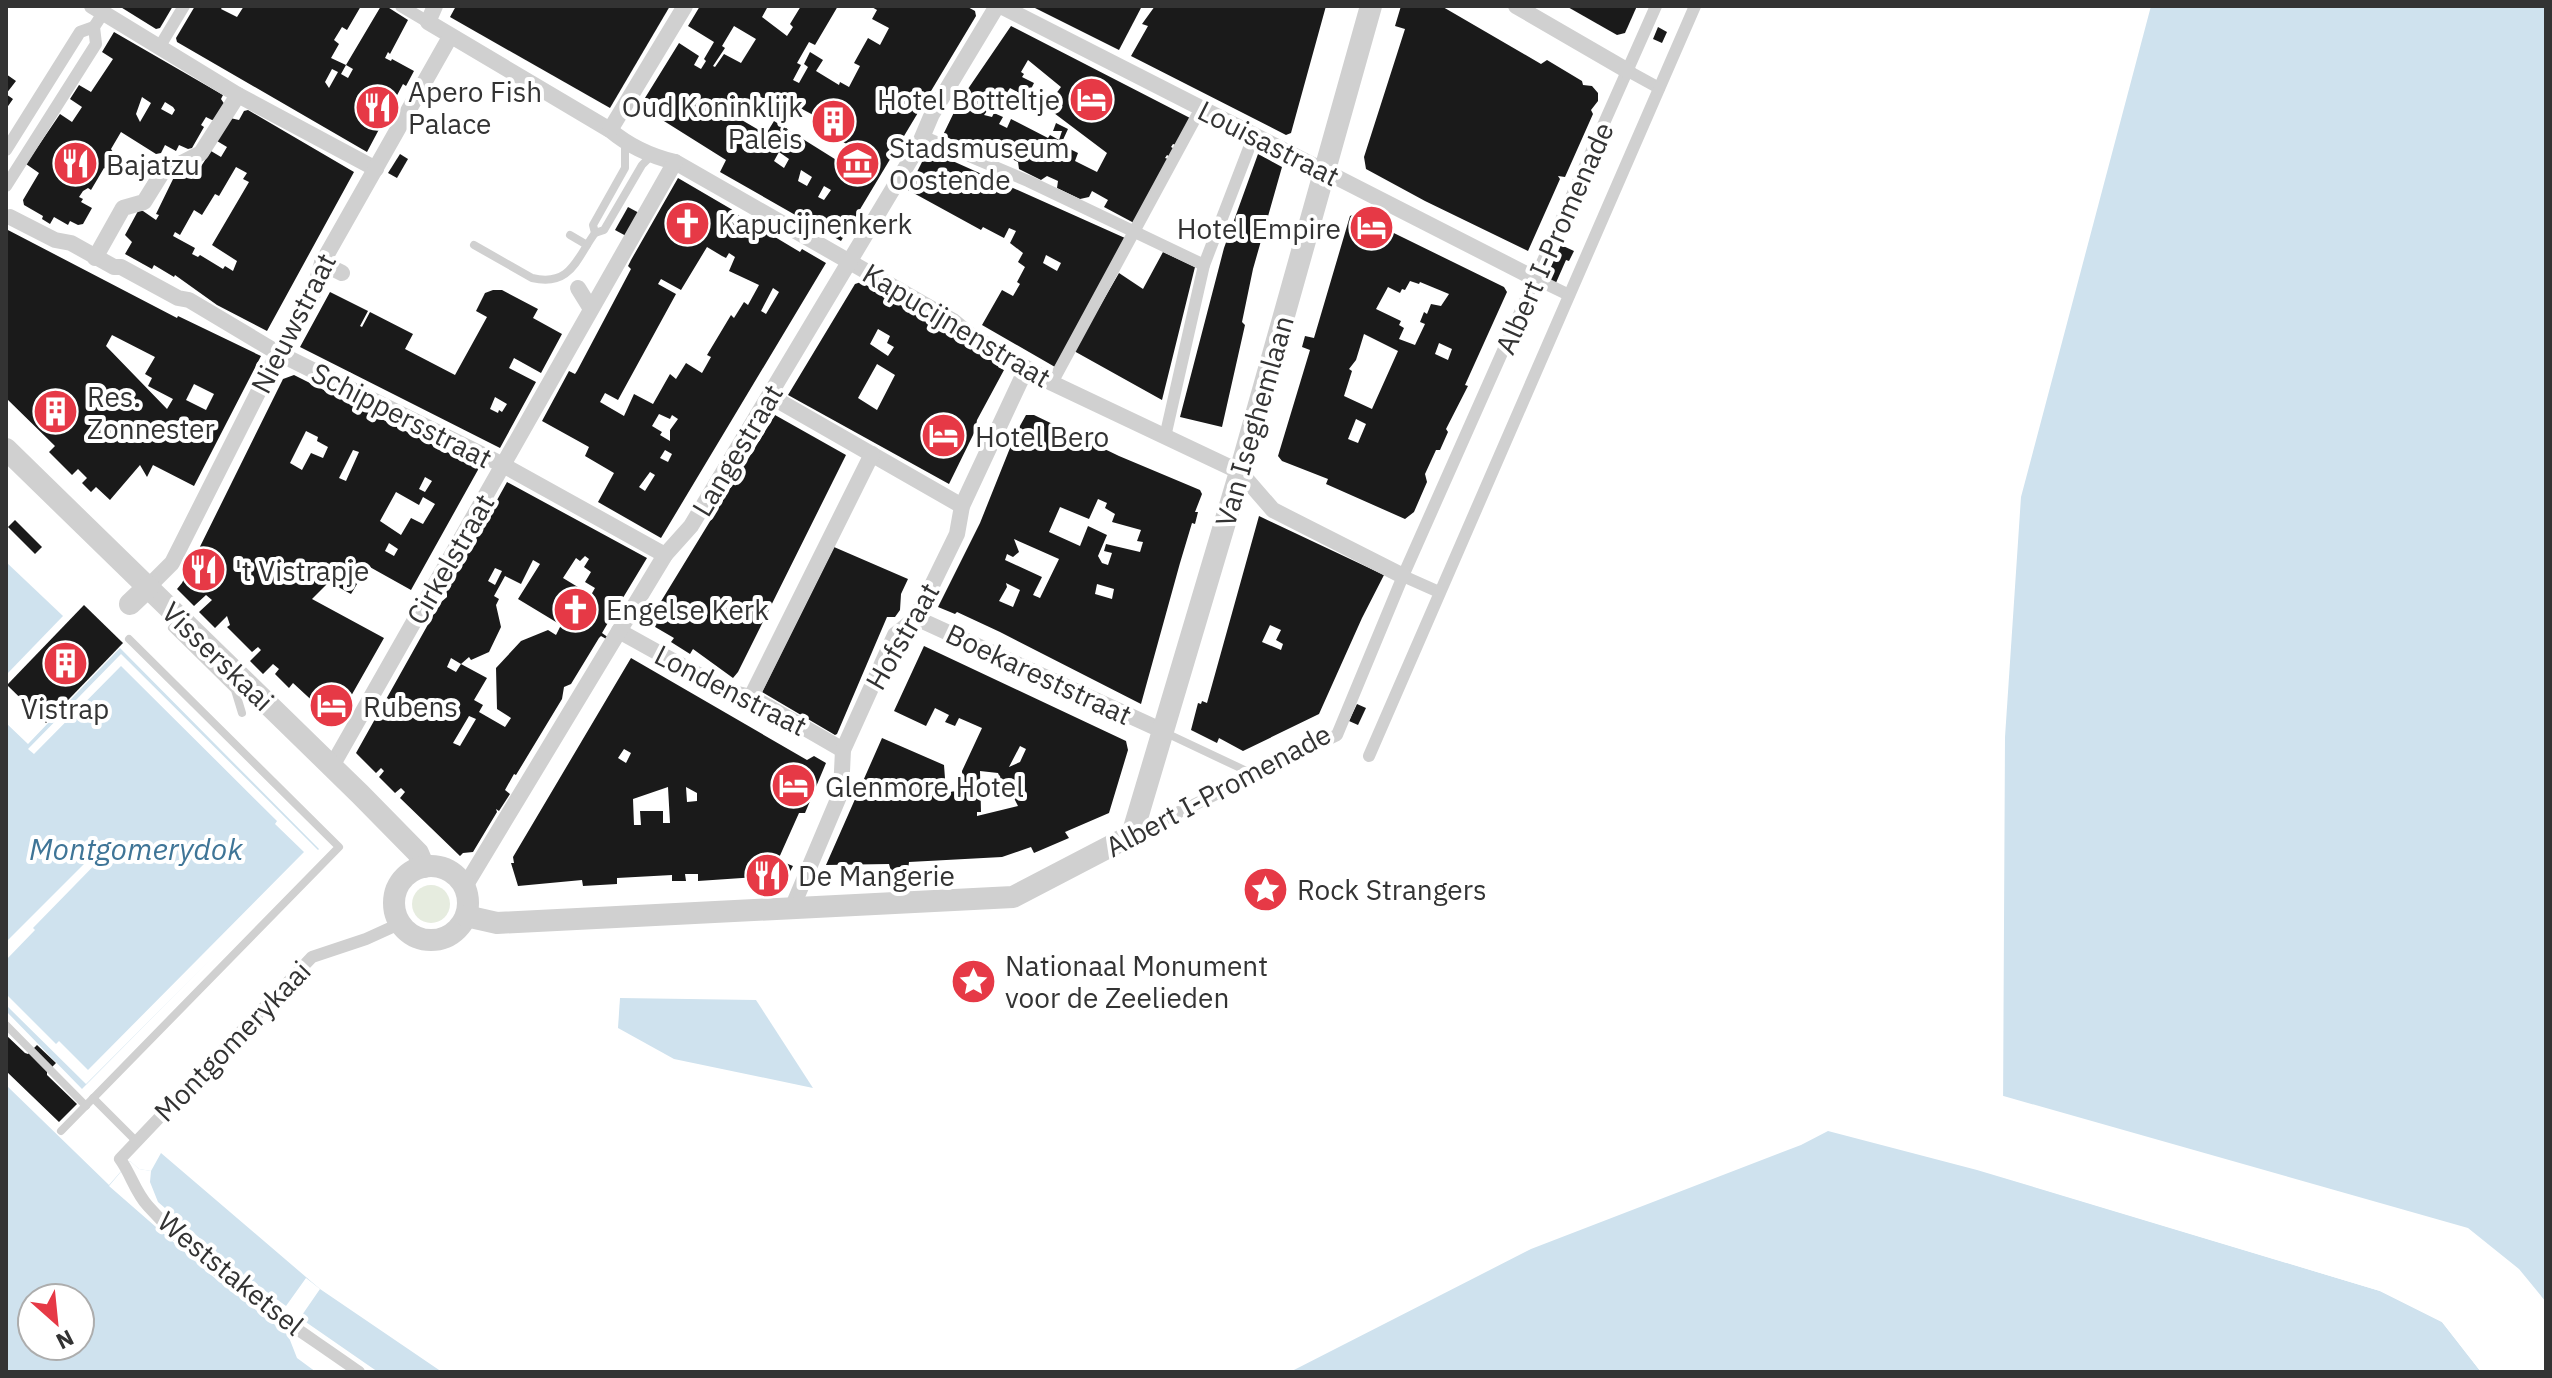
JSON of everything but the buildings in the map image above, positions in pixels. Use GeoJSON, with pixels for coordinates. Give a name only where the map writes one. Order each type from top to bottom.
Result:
{"type":"FeatureCollection","features":[{"type":"Feature","properties":{"kind":"street"},"geometry":{"type":"LineString","coordinates":[[160,46],[184,6]]}},
{"type":"Feature","properties":{"kind":"street"},"geometry":{"type":"LineString","coordinates":[[401,6],[428,22],[435,6]]}},
{"type":"Feature","properties":{"kind":"street"},"geometry":{"type":"LineString","coordinates":[[610,130],[685,6]]}},
{"type":"Feature","properties":{"kind":"street","name":"Louisastraat"},"geometry":{"type":"LineString","coordinates":[[999,6],[1536,279]]}},
{"type":"Feature","properties":{"kind":"street","name":"Langestraat"},"geometry":{"type":"LineString","coordinates":[[464,888],[665,555],[691,526],[770,396],[918,147],[932,114],[999,6]]}},
{"type":"Feature","properties":{"kind":"street","name":"Van Iseghemlaan"},"geometry":{"type":"LineString","coordinates":[[1132,835],[1240,472],[1371,6]]}},
{"type":"Feature","properties":{"kind":"street"},"geometry":{"type":"LineString","coordinates":[[1516,6],[1659,88]]}},
{"type":"Feature","properties":{"kind":"street","name":"Albert I-Promenade"},"geometry":{"type":"LineString","coordinates":[[466,916],[497,923],[1013,897],[1337,735],[1403,576],[1656,6]]}},
{"type":"Feature","properties":{"kind":"street","name":"Albert I-Promenade"},"geometry":{"type":"LineString","coordinates":[[1369,756],[1695,6]]}},
{"type":"Feature","properties":{"kind":"street"},"geometry":{"type":"LineString","coordinates":[[96,15],[160,46],[238,95],[376,169]]}},
{"type":"Feature","properties":{"kind":"street"},"geometry":{"type":"LineString","coordinates":[[6,150],[80,32],[96,15]]}},
{"type":"Feature","properties":{"kind":"street"},"geometry":{"type":"LineString","coordinates":[[6,186],[96,44],[96,15]]}},
{"type":"Feature","properties":{"kind":"street","name":"Kapucijnenstraat"},"geometry":{"type":"LineString","coordinates":[[428,22],[610,130],[625,142],[651,156],[675,162],[851,261],[953,321],[971,336],[1026,369],[1240,472],[1273,510],[1403,576]]}},
{"type":"Feature","properties":{"kind":"street","name":"Nieuwstraat"},"geometry":{"type":"LineString","coordinates":[[130,604],[172,563],[278,353],[313,294],[322,263],[450,37]]}},
{"type":"Feature","properties":{"kind":"street"},"geometry":{"type":"LineString","coordinates":[[95,258],[123,208],[144,202],[162,173],[201,153],[238,95]]}},
{"type":"Feature","properties":{"kind":"street"},"geometry":{"type":"LineString","coordinates":[[1052,383],[1201,108]]}},
{"type":"Feature","properties":{"kind":"street"},"geometry":{"type":"LineString","coordinates":[[1165,437],[1204,265],[1254,135]]}},
{"type":"Feature","properties":{"kind":"street"},"geometry":{"type":"LineString","coordinates":[[922,136],[1028,181],[1204,265]]}},
{"type":"Feature","properties":{"kind":"street","name":"Cirkelstraat"},"geometry":{"type":"LineString","coordinates":[[332,766],[675,162]]}},
{"type":"Feature","properties":{"kind":"street","name":"Schippersstraat"},"geometry":{"type":"LineString","coordinates":[[8,215],[55,240],[71,243],[95,258],[121,267],[178,298],[189,300],[278,353],[503,465],[665,555]]}},
{"type":"Feature","properties":{"kind":"street"},"geometry":{"type":"LineString","coordinates":[[322,263],[342,273]]}},
{"type":"Feature","properties":{"kind":"street"},"geometry":{"type":"LineString","coordinates":[[1536,279],[1569,295]]}},
{"type":"Feature","properties":{"kind":"street"},"geometry":{"type":"LineString","coordinates":[[578,288],[591,309]]}},
{"type":"Feature","properties":{"kind":"street","name":"Hofstraat"},"geometry":{"type":"LineString","coordinates":[[792,908],[841,792],[843,750],[895,635],[916,618],[957,534],[962,506],[1026,369]]}},
{"type":"Feature","properties":{"kind":"street"},"geometry":{"type":"LineString","coordinates":[[770,396],[962,506]]}},
{"type":"Feature","properties":{"kind":"street","name":"Visserskaai"},"geometry":{"type":"LineString","coordinates":[[6,449],[332,766],[418,853],[424,867]]}},
{"type":"Feature","properties":{"kind":"street"},"geometry":{"type":"LineString","coordinates":[[751,697],[872,454]]}},
{"type":"Feature","properties":{"kind":"street"},"geometry":{"type":"LineString","coordinates":[[1403,576],[1439,592]]}},
{"type":"Feature","properties":{"kind":"street","name":"Boekareststraat"},"geometry":{"type":"LineString","coordinates":[[916,618],[1163,731]]}},
{"type":"Feature","properties":{"kind":"street","name":"Londenstraat"},"geometry":{"type":"LineString","coordinates":[[619,631],[729,692],[751,697],[843,750]]}},
{"type":"Feature","properties":{"kind":"street"},"geometry":{"type":"LineString","coordinates":[[434,866],[452,873],[464,888],[466,916],[454,932],[435,940],[415,937],[399,924],[393,904],[398,885],[405,877],[424,867],[434,866]]}},
{"type":"Feature","properties":{"kind":"street","name":"Montgomerykaai"},"geometry":{"type":"LineString","coordinates":[[120,1159],[312,957],[399,924]]}},
{"type":"Feature","properties":{"kind":"street","name":"Weststaketsel"},"geometry":{"type":"LineString","coordinates":[[120,1159],[146,1204],[189,1246],[246,1292],[359,1372]]}},
{"type":"Feature","properties":{"kind":"lane"},"geometry":{"type":"LineString","coordinates":[[595,233],[593,225],[625,168],[625,142]]}},
{"type":"Feature","properties":{"kind":"lane"},"geometry":{"type":"LineString","coordinates":[[474,245],[532,278],[554,279],[565,275],[573,268],[595,233],[604,230],[642,165],[651,156]]}},
{"type":"Feature","properties":{"kind":"lane"},"geometry":{"type":"LineString","coordinates":[[570,235],[587,245]]}},
{"type":"Feature","properties":{"kind":"lane"},"geometry":{"type":"LineString","coordinates":[[573,268],[578,288]]}},
{"type":"Feature","properties":{"kind":"lane"},"geometry":{"type":"LineString","coordinates":[[172,628],[235,690],[242,713]]}},
{"type":"Feature","properties":{"kind":"lane"},"geometry":{"type":"LineString","coordinates":[[61,1131],[339,847],[129,639]]}},
{"type":"Feature","properties":{"kind":"lane"},"geometry":{"type":"LineString","coordinates":[[1163,731],[1256,775]]}},
{"type":"Feature","properties":{"kind":"lane"},"geometry":{"type":"LineString","coordinates":[[6,1025],[86,1106]]}},
{"type":"Feature","properties":{"kind":"lane"},"geometry":{"type":"LineString","coordinates":[[93,1098],[136,1141]]}},
{"type":"Feature","properties":{"kind":"shaded area"},"geometry":{"type":"Polygon","coordinates":[[[431,885],[444,891],[450,904],[444,917],[431,923],[418,917],[412,904],[418,891],[431,885]]]}},
{"type":"Feature","properties":{"kind":"water"},"geometry":{"type":"Polygon","coordinates":[[[2151,6],[2546,6],[2546,1342],[2537,1319],[2458,1249],[2003,1112],[2005,737],[2021,497],[2151,6]]]}},
{"type":"Feature","properties":{"kind":"water"},"geometry":{"type":"Polygon","coordinates":[[[6,562],[63,616],[6,675],[6,562]]]}},
{"type":"Feature","properties":{"kind":"water","name":"Montgomerydok"},"geometry":{"type":"Polygon","coordinates":[[[120,648],[319,849],[82,1089],[6,1011],[6,723],[28,744],[120,648]]]}},
{"type":"Feature","properties":{"kind":"water"},"geometry":{"type":"Polygon","coordinates":[[[620,998],[756,1000],[813,1088],[674,1059],[618,1028],[620,998]]]}},
{"type":"Feature","properties":{"kind":"water"},"geometry":{"type":"Polygon","coordinates":[[[6,1085],[109,1185],[130,1161],[139,1169],[151,1171],[161,1153],[320,1289],[442,1372],[6,1372],[6,1085]]]}},
{"type":"Feature","properties":{"kind":"water"},"geometry":{"type":"Polygon","coordinates":[[[1828,1131],[1977,1170],[2380,1291],[2442,1322],[2481,1372],[1290,1372],[1531,1249],[1801,1145],[1828,1131]]]}},
{"type":"Feature","properties":{"kind":"pier","name":"Montgomerydok"},"geometry":{"type":"Polygon","coordinates":[[[121,654],[319,851],[86,1084],[6,1005],[6,994],[56,1044],[59,1041],[88,1070],[304,852],[275,824],[277,821],[121,666],[34,754],[28,749],[121,654]]]}},
{"type":"Feature","properties":{"kind":"pier","name":"Montgomerydok"},"geometry":{"type":"Polygon","coordinates":[[[109,839],[115,844],[6,960],[6,942],[109,839]]]}},
{"type":"Feature","properties":{"kind":"pier"},"geometry":{"type":"Polygon","coordinates":[[[2000,1095],[2468,1228],[2519,1269],[2546,1302],[2546,1346],[2534,1321],[2456,1253],[2002,1116],[1999,1113],[2000,1095]]]}},
{"type":"Feature","properties":{"kind":"pier"},"geometry":{"type":"Polygon","coordinates":[[[1903,1147],[2381,1288],[2445,1319],[2485,1372],[2481,1372],[2442,1322],[2380,1291],[1903,1147]]]}},
{"type":"Feature","properties":{"kind":"pier"},"geometry":{"type":"Polygon","coordinates":[[[130,1161],[139,1169],[151,1171],[150,1182],[158,1202],[233,1267],[286,1306],[306,1278],[320,1289],[300,1318],[378,1372],[316,1372],[297,1358],[288,1335],[211,1275],[109,1186],[130,1161]]]}},
{"type":"Feature","properties":{"kind":"place","name":"Hotel Botteltje"},"geometry":{"type":"Point","coordinates":[1091,99]}},
{"type":"Feature","properties":{"kind":"place","name":"Apero Fish Palace"},"geometry":{"type":"Point","coordinates":[377,107]}},
{"type":"Feature","properties":{"kind":"place","name":"Oud Koninklijk Paleis"},"geometry":{"type":"Point","coordinates":[834,122]}},
{"type":"Feature","properties":{"kind":"place","name":"Stadsmuseum Oostende"},"geometry":{"type":"Point","coordinates":[858,163]}},
{"type":"Feature","properties":{"kind":"place","name":"Bajatzu"},"geometry":{"type":"Point","coordinates":[75,164]}},
{"type":"Feature","properties":{"kind":"place","name":"Kapucijnenkerk"},"geometry":{"type":"Point","coordinates":[687,223]}},
{"type":"Feature","properties":{"kind":"place","name":"Hotel Empire"},"geometry":{"type":"Point","coordinates":[1372,228]}},
{"type":"Feature","properties":{"kind":"place","name":"Res. Zonnester"},"geometry":{"type":"Point","coordinates":[56,412]}},
{"type":"Feature","properties":{"kind":"place","name":"Hotel Bero"},"geometry":{"type":"Point","coordinates":[944,436]}},
{"type":"Feature","properties":{"kind":"place","name":"'t Vistrapje"},"geometry":{"type":"Point","coordinates":[204,570]}},
{"type":"Feature","properties":{"kind":"place","name":"Engelse Kerk"},"geometry":{"type":"Point","coordinates":[575,609]}},
{"type":"Feature","properties":{"kind":"place","name":"Vistrap"},"geometry":{"type":"Point","coordinates":[65,664]}},
{"type":"Feature","properties":{"kind":"place","name":"Rubens"},"geometry":{"type":"Point","coordinates":[332,706]}},
{"type":"Feature","properties":{"kind":"place","name":"Glenmore Hotel"},"geometry":{"type":"Point","coordinates":[794,786]}},
{"type":"Feature","properties":{"kind":"place","name":"De Mangerie"},"geometry":{"type":"Point","coordinates":[767,875]}},
{"type":"Feature","properties":{"kind":"place","name":"Rock Strangers"},"geometry":{"type":"Point","coordinates":[1266,889]}},
{"type":"Feature","properties":{"kind":"place","name":"Nationaal Monument voor de Zeelieden"},"geometry":{"type":"Point","coordinates":[974,981]}}]}
